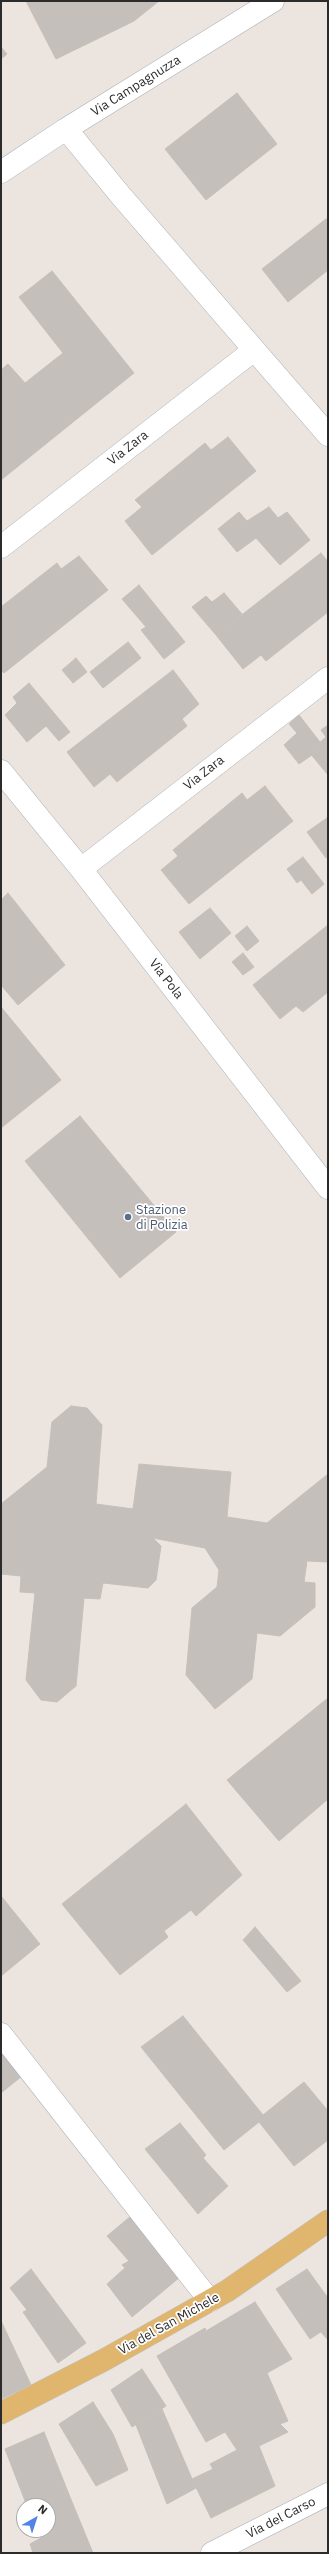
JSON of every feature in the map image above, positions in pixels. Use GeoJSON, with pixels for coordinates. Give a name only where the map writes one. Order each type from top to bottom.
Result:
{"type":"FeatureCollection","features":[{"type":"Feature","properties":{"kind":"main road","name":"Via del San Michele"},"geometry":{"type":"LineString","coordinates":[[1,2414],[104,2360],[210,2301],[328,2220]]}},
{"type":"Feature","properties":{"kind":"street","name":"Via Campagnuzza"},"geometry":{"type":"LineString","coordinates":[[1,172],[66,129],[273,1]]}},
{"type":"Feature","properties":{"kind":"street"},"geometry":{"type":"LineString","coordinates":[[66,129],[122,197],[328,435]]}},
{"type":"Feature","properties":{"kind":"street","name":"Via Zara"},"geometry":{"type":"LineString","coordinates":[[1,547],[254,350]]}},
{"type":"Feature","properties":{"kind":"street","name":"Via Zara"},"geometry":{"type":"LineString","coordinates":[[80,869],[328,678]]}},
{"type":"Feature","properties":{"kind":"street","name":"Via Pola"},"geometry":{"type":"LineString","coordinates":[[1,771],[80,869],[328,1188]]}},
{"type":"Feature","properties":{"kind":"street"},"geometry":{"type":"LineString","coordinates":[[1,2034],[210,2301]]}},
{"type":"Feature","properties":{"kind":"street","name":"Via del Carso"},"geometry":{"type":"LineString","coordinates":[[212,2553],[328,2494]]}},
{"type":"Feature","properties":{"kind":"building"},"geometry":{"type":"Polygon","coordinates":[[[26,1],[159,1],[134,21],[56,59],[26,1]]]}},
{"type":"Feature","properties":{"kind":"building"},"geometry":{"type":"Polygon","coordinates":[[[1,47],[7,54],[1,59],[1,47]]]}},
{"type":"Feature","properties":{"kind":"building"},"geometry":{"type":"Polygon","coordinates":[[[237,93],[277,144],[206,200],[165,149],[237,93]]]}},
{"type":"Feature","properties":{"kind":"building"},"geometry":{"type":"Polygon","coordinates":[[[326,219],[328,222],[328,270],[288,302],[262,269],[326,219]]]}},
{"type":"Feature","properties":{"kind":"building"},"geometry":{"type":"Polygon","coordinates":[[[52,271],[134,373],[1,480],[1,370],[8,364],[25,383],[63,353],[19,297],[52,271]]]}},
{"type":"Feature","properties":{"kind":"building"},"geometry":{"type":"Polygon","coordinates":[[[228,437],[256,471],[152,555],[125,521],[142,507],[135,500],[205,443],[211,450],[228,437]]]}},
{"type":"Feature","properties":{"kind":"building"},"geometry":{"type":"Polygon","coordinates":[[[269,507],[278,518],[287,512],[310,540],[280,565],[256,538],[237,552],[218,529],[239,512],[247,521],[269,507]]]}},
{"type":"Feature","properties":{"kind":"building"},"geometry":{"type":"Polygon","coordinates":[[[321,553],[328,562],[328,612],[266,661],[261,655],[243,669],[216,635],[321,553]]]}},
{"type":"Feature","properties":{"kind":"building"},"geometry":{"type":"Polygon","coordinates":[[[79,556],[108,590],[4,673],[1,670],[1,607],[57,563],[61,569],[79,556]]]}},
{"type":"Feature","properties":{"kind":"building"},"geometry":{"type":"Polygon","coordinates":[[[139,585],[185,642],[164,659],[141,630],[146,627],[122,599],[139,585]]]}},
{"type":"Feature","properties":{"kind":"building"},"geometry":{"type":"Polygon","coordinates":[[[224,593],[242,614],[216,635],[192,607],[206,596],[212,602],[224,593]]]}},
{"type":"Feature","properties":{"kind":"building"},"geometry":{"type":"Polygon","coordinates":[[[128,642],[141,658],[103,688],[90,672],[128,642]]]}},
{"type":"Feature","properties":{"kind":"building"},"geometry":{"type":"Polygon","coordinates":[[[76,658],[87,672],[73,683],[62,670],[76,658]]]}},
{"type":"Feature","properties":{"kind":"building"},"geometry":{"type":"Polygon","coordinates":[[[173,670],[199,704],[182,719],[187,726],[117,782],[110,774],[94,787],[67,752],[173,670]]]}},
{"type":"Feature","properties":{"kind":"building"},"geometry":{"type":"Polygon","coordinates":[[[29,683],[70,732],[59,741],[46,726],[27,742],[5,715],[17,703],[13,697],[29,683]]]}},
{"type":"Feature","properties":{"kind":"building"},"geometry":{"type":"Polygon","coordinates":[[[299,715],[320,742],[309,752],[312,755],[299,764],[284,745],[297,733],[289,724],[299,715]]]}},
{"type":"Feature","properties":{"kind":"building"},"geometry":{"type":"Polygon","coordinates":[[[328,725],[328,775],[309,752],[326,737],[321,730],[328,725]]]}},
{"type":"Feature","properties":{"kind":"building"},"geometry":{"type":"Polygon","coordinates":[[[265,786],[293,821],[189,904],[161,870],[178,856],[173,850],[242,793],[247,800],[265,786]]]}},
{"type":"Feature","properties":{"kind":"building"},"geometry":{"type":"Polygon","coordinates":[[[327,818],[328,857],[326,858],[307,832],[327,818]]]}},
{"type":"Feature","properties":{"kind":"building"},"geometry":{"type":"Polygon","coordinates":[[[303,857],[324,884],[312,894],[301,880],[297,883],[287,869],[303,857]]]}},
{"type":"Feature","properties":{"kind":"building"},"geometry":{"type":"Polygon","coordinates":[[[8,893],[65,965],[18,1005],[1,985],[1,900],[8,893]]]}},
{"type":"Feature","properties":{"kind":"building"},"geometry":{"type":"Polygon","coordinates":[[[210,908],[231,933],[200,959],[179,932],[210,908]]]}},
{"type":"Feature","properties":{"kind":"building"},"geometry":{"type":"Polygon","coordinates":[[[328,925],[328,992],[303,1012],[296,1006],[280,1019],[253,985],[328,925]]]}},
{"type":"Feature","properties":{"kind":"building"},"geometry":{"type":"Polygon","coordinates":[[[247,926],[259,941],[247,951],[235,936],[247,926]]]}},
{"type":"Feature","properties":{"kind":"building"},"geometry":{"type":"Polygon","coordinates":[[[243,953],[254,967],[243,975],[232,962],[243,953]]]}},
{"type":"Feature","properties":{"kind":"building"},"geometry":{"type":"Polygon","coordinates":[[[1,1007],[61,1080],[1,1128],[1,1007]]]}},
{"type":"Feature","properties":{"kind":"building"},"geometry":{"type":"Polygon","coordinates":[[[80,1116],[176,1232],[120,1278],[25,1161],[80,1116]]]}},
{"type":"Feature","properties":{"kind":"building"},"geometry":{"type":"Polygon","coordinates":[[[71,1406],[87,1408],[102,1425],[96,1504],[133,1509],[139,1464],[231,1472],[227,1517],[267,1523],[328,1474],[328,1562],[307,1561],[304,1582],[315,1583],[315,1607],[280,1636],[257,1633],[252,1679],[215,1709],[186,1675],[192,1608],[217,1587],[219,1570],[205,1548],[153,1538],[161,1546],[156,1580],[148,1588],[103,1583],[100,1599],[84,1598],[76,1686],[57,1702],[41,1700],[26,1680],[35,1593],[20,1592],[21,1576],[1,1574],[1,1504],[47,1467],[52,1422],[71,1406]]]}},
{"type":"Feature","properties":{"kind":"building"},"geometry":{"type":"Polygon","coordinates":[[[328,1698],[328,1799],[279,1841],[227,1780],[328,1698]]]}},
{"type":"Feature","properties":{"kind":"building"},"geometry":{"type":"Polygon","coordinates":[[[186,1804],[242,1875],[196,1916],[191,1910],[164,1931],[168,1937],[120,1975],[62,1904],[186,1804]]]}},
{"type":"Feature","properties":{"kind":"building"},"geometry":{"type":"Polygon","coordinates":[[[1,1896],[40,1944],[1,1976],[1,1896]]]}},
{"type":"Feature","properties":{"kind":"building"},"geometry":{"type":"Polygon","coordinates":[[[255,1927],[301,1981],[287,1992],[243,1940],[255,1927]]]}},
{"type":"Feature","properties":{"kind":"building"},"geometry":{"type":"Polygon","coordinates":[[[183,2016],[263,2115],[304,2082],[328,2111],[328,2140],[294,2166],[259,2122],[224,2150],[141,2047],[183,2016]]]}},
{"type":"Feature","properties":{"kind":"building"},"geometry":{"type":"Polygon","coordinates":[[[1,2050],[22,2076],[1,2093],[1,2050]]]}},
{"type":"Feature","properties":{"kind":"building"},"geometry":{"type":"Polygon","coordinates":[[[180,2123],[206,2155],[203,2158],[228,2186],[198,2214],[145,2149],[180,2123]]]}},
{"type":"Feature","properties":{"kind":"building"},"geometry":{"type":"Polygon","coordinates":[[[131,2216],[180,2277],[132,2317],[107,2284],[125,2268],[122,2265],[129,2261],[107,2236],[131,2216]]]}},
{"type":"Feature","properties":{"kind":"building"},"geometry":{"type":"Polygon","coordinates":[[[31,2269],[86,2343],[58,2363],[23,2312],[27,2310],[10,2288],[31,2269]]]}},
{"type":"Feature","properties":{"kind":"building"},"geometry":{"type":"Polygon","coordinates":[[[307,2269],[328,2298],[328,2327],[310,2339],[276,2289],[307,2269]]]}},
{"type":"Feature","properties":{"kind":"building"},"geometry":{"type":"Polygon","coordinates":[[[255,2302],[292,2359],[267,2373],[288,2421],[280,2424],[288,2432],[259,2446],[275,2486],[211,2518],[192,2479],[213,2469],[210,2464],[237,2450],[225,2432],[206,2442],[157,2356],[205,2328],[206,2331],[255,2302]]]}},
{"type":"Feature","properties":{"kind":"building"},"geometry":{"type":"Polygon","coordinates":[[[2,2323],[31,2385],[1,2399],[1,2324],[2,2323]]]}},
{"type":"Feature","properties":{"kind":"building"},"geometry":{"type":"Polygon","coordinates":[[[328,2327],[328,2340],[321,2332],[328,2327]]]}},
{"type":"Feature","properties":{"kind":"building"},"geometry":{"type":"Polygon","coordinates":[[[142,2369],[166,2406],[132,2427],[111,2390],[142,2369]]]}},
{"type":"Feature","properties":{"kind":"building"},"geometry":{"type":"Polygon","coordinates":[[[93,2402],[113,2434],[128,2470],[96,2486],[59,2424],[93,2402]]]}},
{"type":"Feature","properties":{"kind":"building"},"geometry":{"type":"Polygon","coordinates":[[[162,2409],[196,2488],[167,2504],[136,2425],[162,2409]]]}},
{"type":"Feature","properties":{"kind":"building"},"geometry":{"type":"Polygon","coordinates":[[[44,2432],[93,2553],[33,2553],[30,2544],[41,2538],[56,2538],[56,2498],[24,2498],[5,2449],[44,2432]]]}},
{"type":"Feature","properties":{"kind":"place","name":"Stazione di Polizia"},"geometry":{"type":"Point","coordinates":[128,1217]}}]}
